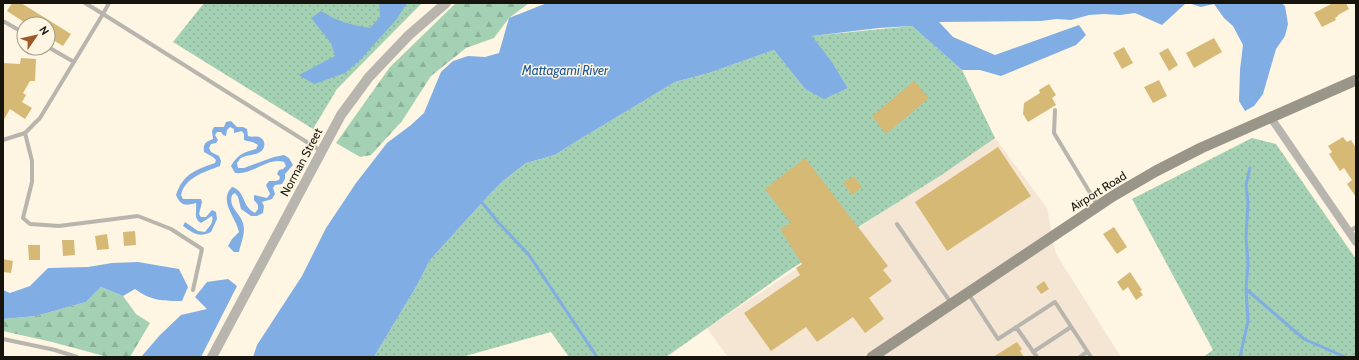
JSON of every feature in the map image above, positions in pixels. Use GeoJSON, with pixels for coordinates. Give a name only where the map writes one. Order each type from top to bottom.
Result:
{"type":"FeatureCollection","features":[{"type":"Feature","properties":{"kind":"main road","name":"Airport Road"},"geometry":{"type":"LineString","coordinates":[[872,357],[1098,206],[1163,167],[1201,148],[1356,80]]}},
{"type":"Feature","properties":{"kind":"street","name":"Norman Street"},"geometry":{"type":"LineString","coordinates":[[212,357],[341,116],[369,77],[409,35],[446,3]]}},
{"type":"Feature","properties":{"kind":"street"},"geometry":{"type":"LineString","coordinates":[[1271,118],[1353,230],[1356,242]]}},
{"type":"Feature","properties":{"kind":"lane"},"geometry":{"type":"LineString","coordinates":[[85,3],[321,152]]}},
{"type":"Feature","properties":{"kind":"lane"},"geometry":{"type":"LineString","coordinates":[[3,140],[25,133],[40,118],[110,3]]}},
{"type":"Feature","properties":{"kind":"lane"},"geometry":{"type":"LineString","coordinates":[[3,21],[16,28]]}},
{"type":"Feature","properties":{"kind":"lane"},"geometry":{"type":"LineString","coordinates":[[56,52],[74,62]]}},
{"type":"Feature","properties":{"kind":"lane"},"geometry":{"type":"LineString","coordinates":[[1055,110],[1054,133],[1098,206]]}},
{"type":"Feature","properties":{"kind":"lane"},"geometry":{"type":"LineString","coordinates":[[25,133],[32,161],[32,182],[23,218],[30,224],[58,226],[138,216],[171,229],[202,249],[193,290]]}},
{"type":"Feature","properties":{"kind":"lane"},"geometry":{"type":"LineString","coordinates":[[897,224],[951,304]]}},
{"type":"Feature","properties":{"kind":"lane"},"geometry":{"type":"LineString","coordinates":[[968,292],[998,339],[1055,302],[1091,357]]}},
{"type":"Feature","properties":{"kind":"lane"},"geometry":{"type":"LineString","coordinates":[[1016,327],[1037,357]]}},
{"type":"Feature","properties":{"kind":"lane"},"geometry":{"type":"LineString","coordinates":[[1033,352],[1071,327]]}},
{"type":"Feature","properties":{"kind":"lane"},"geometry":{"type":"LineString","coordinates":[[3,339],[55,350],[77,357]]}},
{"type":"Feature","properties":{"kind":"lane"},"geometry":{"type":"LineString","coordinates":[[1080,357],[1087,352]]}},
{"type":"Feature","properties":{"kind":"shaded area"},"geometry":{"type":"Polygon","coordinates":[[[995,138],[1047,208],[1056,254],[1121,357],[728,357],[707,328],[995,138]]]}},
{"type":"Feature","properties":{"kind":"green space"},"geometry":{"type":"Polygon","coordinates":[[[204,3],[422,3],[337,89],[313,129],[173,42],[204,3]]]}},
{"type":"Feature","properties":{"kind":"green space"},"geometry":{"type":"Polygon","coordinates":[[[456,3],[529,3],[509,18],[494,38],[466,48],[431,76],[402,121],[371,155],[360,157],[336,143],[390,67],[456,3]]]}},
{"type":"Feature","properties":{"kind":"green space"},"geometry":{"type":"Polygon","coordinates":[[[912,26],[962,70],[995,138],[943,174],[788,271],[666,357],[569,357],[551,332],[462,357],[374,357],[416,287],[430,260],[490,194],[503,181],[526,163],[555,155],[675,82],[709,73],[774,50],[805,89],[824,98],[848,88],[832,62],[811,36],[912,26]]]}},
{"type":"Feature","properties":{"kind":"green space"},"geometry":{"type":"Polygon","coordinates":[[[1252,138],[1276,144],[1356,259],[1356,357],[1203,357],[1213,350],[1132,199],[1252,138]]]}},
{"type":"Feature","properties":{"kind":"green space"},"geometry":{"type":"Polygon","coordinates":[[[101,287],[123,296],[136,314],[150,323],[130,357],[108,357],[3,331],[3,319],[36,316],[86,302],[101,287]]]}},
{"type":"Feature","properties":{"kind":"water"},"geometry":{"type":"Polygon","coordinates":[[[379,3],[407,3],[396,20],[360,60],[345,73],[314,84],[299,75],[335,56],[331,43],[311,18],[321,11],[344,22],[370,28],[380,17],[379,3]]]}},
{"type":"Feature","properties":{"kind":"water","name":"Mattagami River"},"geometry":{"type":"Polygon","coordinates":[[[547,3],[1186,3],[1162,25],[1135,13],[1120,15],[1089,15],[1071,20],[1057,19],[1041,21],[939,22],[953,37],[995,55],[1079,25],[1086,35],[1076,45],[1001,76],[980,70],[962,70],[912,26],[879,28],[812,36],[832,62],[848,88],[824,99],[805,89],[774,50],[709,73],[675,82],[555,155],[526,163],[503,181],[430,260],[416,287],[374,357],[253,357],[257,345],[302,276],[326,228],[356,183],[387,143],[424,113],[441,72],[453,61],[468,56],[485,57],[499,53],[509,18],[547,3]]]}},
{"type":"Feature","properties":{"kind":"water"},"geometry":{"type":"Polygon","coordinates":[[[1188,3],[1281,3],[1285,6],[1288,24],[1285,36],[1276,49],[1263,94],[1254,106],[1245,111],[1239,101],[1240,70],[1243,45],[1233,26],[1224,18],[1214,4],[1201,7],[1188,3]]]}},
{"type":"Feature","properties":{"kind":"water"},"geometry":{"type":"Polygon","coordinates":[[[231,121],[237,127],[247,129],[248,136],[259,137],[264,143],[264,147],[260,152],[240,158],[237,163],[238,168],[244,168],[284,155],[289,158],[293,165],[285,174],[285,179],[282,184],[275,185],[273,188],[275,194],[272,199],[262,202],[264,206],[263,213],[257,216],[251,216],[241,209],[238,197],[235,193],[232,195],[231,199],[233,206],[242,219],[244,227],[244,234],[239,252],[234,252],[228,246],[239,232],[227,203],[228,192],[232,187],[240,192],[247,207],[255,213],[258,209],[258,205],[254,200],[254,195],[267,198],[270,194],[266,185],[269,181],[279,180],[280,177],[277,174],[279,170],[286,166],[284,162],[272,162],[242,173],[235,173],[231,166],[236,159],[244,153],[256,149],[258,145],[244,140],[244,134],[242,131],[234,133],[234,129],[230,127],[227,130],[226,136],[221,132],[217,132],[215,135],[218,140],[216,143],[211,144],[209,148],[211,152],[219,156],[221,161],[220,166],[191,179],[183,189],[181,195],[183,199],[201,199],[202,202],[199,214],[201,217],[206,217],[212,210],[216,212],[217,219],[211,232],[200,235],[193,233],[183,226],[185,222],[198,231],[205,232],[212,223],[212,216],[201,223],[196,217],[196,203],[189,205],[184,204],[176,195],[186,177],[201,168],[215,163],[216,160],[213,157],[204,152],[204,145],[206,142],[213,139],[212,131],[214,127],[224,127],[226,122],[231,121]]]}},
{"type":"Feature","properties":{"kind":"water"},"geometry":{"type":"Polygon","coordinates":[[[138,262],[179,269],[188,287],[182,301],[157,300],[146,296],[135,289],[123,296],[101,287],[86,302],[36,316],[3,319],[3,290],[10,293],[30,286],[48,268],[88,267],[112,263],[138,262]]]}},
{"type":"Feature","properties":{"kind":"water"},"geometry":{"type":"Polygon","coordinates":[[[228,279],[237,286],[201,357],[141,357],[160,335],[181,315],[207,309],[195,297],[207,282],[228,279]]]}},
{"type":"Feature","properties":{"kind":"building"},"geometry":{"type":"Polygon","coordinates":[[[12,3],[21,3],[42,16],[16,17],[7,11],[12,3]]]}},
{"type":"Feature","properties":{"kind":"building"},"geometry":{"type":"Polygon","coordinates":[[[1333,3],[1346,3],[1349,9],[1338,15],[1335,18],[1336,20],[1322,27],[1314,13],[1333,3]]]}},
{"type":"Feature","properties":{"kind":"building"},"geometry":{"type":"Polygon","coordinates":[[[56,25],[71,34],[63,46],[56,42],[56,25]]]}},
{"type":"Feature","properties":{"kind":"building"},"geometry":{"type":"Polygon","coordinates":[[[1214,38],[1222,52],[1194,68],[1186,53],[1214,38]]]}},
{"type":"Feature","properties":{"kind":"building"},"geometry":{"type":"Polygon","coordinates":[[[1124,47],[1133,63],[1122,69],[1113,53],[1124,47]]]}},
{"type":"Feature","properties":{"kind":"building"},"geometry":{"type":"Polygon","coordinates":[[[1168,48],[1178,65],[1169,71],[1159,53],[1168,48]]]}},
{"type":"Feature","properties":{"kind":"building"},"geometry":{"type":"Polygon","coordinates":[[[21,58],[36,59],[35,81],[30,81],[23,93],[26,95],[22,102],[32,108],[25,119],[10,109],[3,121],[3,63],[20,64],[21,58]]]}},
{"type":"Feature","properties":{"kind":"building"},"geometry":{"type":"Polygon","coordinates":[[[1159,80],[1167,96],[1153,103],[1144,87],[1159,80]]]}},
{"type":"Feature","properties":{"kind":"building"},"geometry":{"type":"Polygon","coordinates":[[[914,81],[929,98],[886,134],[872,116],[914,81]]]}},
{"type":"Feature","properties":{"kind":"building"},"geometry":{"type":"Polygon","coordinates":[[[1049,84],[1056,95],[1052,98],[1056,105],[1028,122],[1023,114],[1024,103],[1040,93],[1039,90],[1049,84]]]}},
{"type":"Feature","properties":{"kind":"building"},"geometry":{"type":"Polygon","coordinates":[[[1343,137],[1347,142],[1351,140],[1356,148],[1356,197],[1347,184],[1352,180],[1344,168],[1340,171],[1329,154],[1332,152],[1328,146],[1343,137]]]}},
{"type":"Feature","properties":{"kind":"building"},"geometry":{"type":"Polygon","coordinates":[[[998,147],[1031,196],[947,251],[915,202],[998,147]]]}},
{"type":"Feature","properties":{"kind":"building"},"geometry":{"type":"Polygon","coordinates":[[[805,158],[888,266],[883,270],[892,281],[869,298],[884,319],[865,333],[853,317],[817,342],[806,327],[771,351],[744,313],[800,275],[796,268],[802,264],[780,229],[791,223],[765,189],[805,158]]]}},
{"type":"Feature","properties":{"kind":"building"},"geometry":{"type":"Polygon","coordinates":[[[854,176],[862,187],[852,195],[843,183],[854,176]]]}},
{"type":"Feature","properties":{"kind":"building"},"geometry":{"type":"Polygon","coordinates":[[[1114,227],[1127,247],[1117,254],[1103,234],[1114,227]]]}},
{"type":"Feature","properties":{"kind":"building"},"geometry":{"type":"Polygon","coordinates":[[[135,231],[136,245],[124,246],[123,232],[135,231]]]}},
{"type":"Feature","properties":{"kind":"building"},"geometry":{"type":"Polygon","coordinates":[[[107,234],[109,249],[97,250],[95,236],[107,234]]]}},
{"type":"Feature","properties":{"kind":"building"},"geometry":{"type":"Polygon","coordinates":[[[62,240],[74,240],[75,255],[63,256],[62,240]]]}},
{"type":"Feature","properties":{"kind":"building"},"geometry":{"type":"Polygon","coordinates":[[[28,245],[40,245],[40,260],[29,260],[28,245]]]}},
{"type":"Feature","properties":{"kind":"building"},"geometry":{"type":"Polygon","coordinates":[[[3,259],[13,261],[11,273],[3,272],[3,259]]]}},
{"type":"Feature","properties":{"kind":"building"},"geometry":{"type":"Polygon","coordinates":[[[1130,272],[1142,290],[1140,291],[1143,295],[1136,300],[1128,287],[1123,291],[1117,282],[1130,272]]]}},
{"type":"Feature","properties":{"kind":"building"},"geometry":{"type":"Polygon","coordinates":[[[1044,281],[1049,289],[1041,294],[1036,287],[1044,281]]]}},
{"type":"Feature","properties":{"kind":"building"},"geometry":{"type":"Polygon","coordinates":[[[1017,342],[1022,349],[1020,351],[1024,357],[993,357],[1017,342]]]}},
{"type":"Feature","properties":{"kind":"waterway"},"geometry":{"type":"LineString","coordinates":[[1240,357],[1248,321],[1246,289],[1248,263],[1246,237],[1248,203],[1246,185],[1250,168]]}},
{"type":"Feature","properties":{"kind":"waterway"},"geometry":{"type":"LineString","coordinates":[[480,200],[497,221],[529,255],[597,357]]}},
{"type":"Feature","properties":{"kind":"waterway"},"geometry":{"type":"LineString","coordinates":[[1246,289],[1304,339],[1345,357]]}}]}
